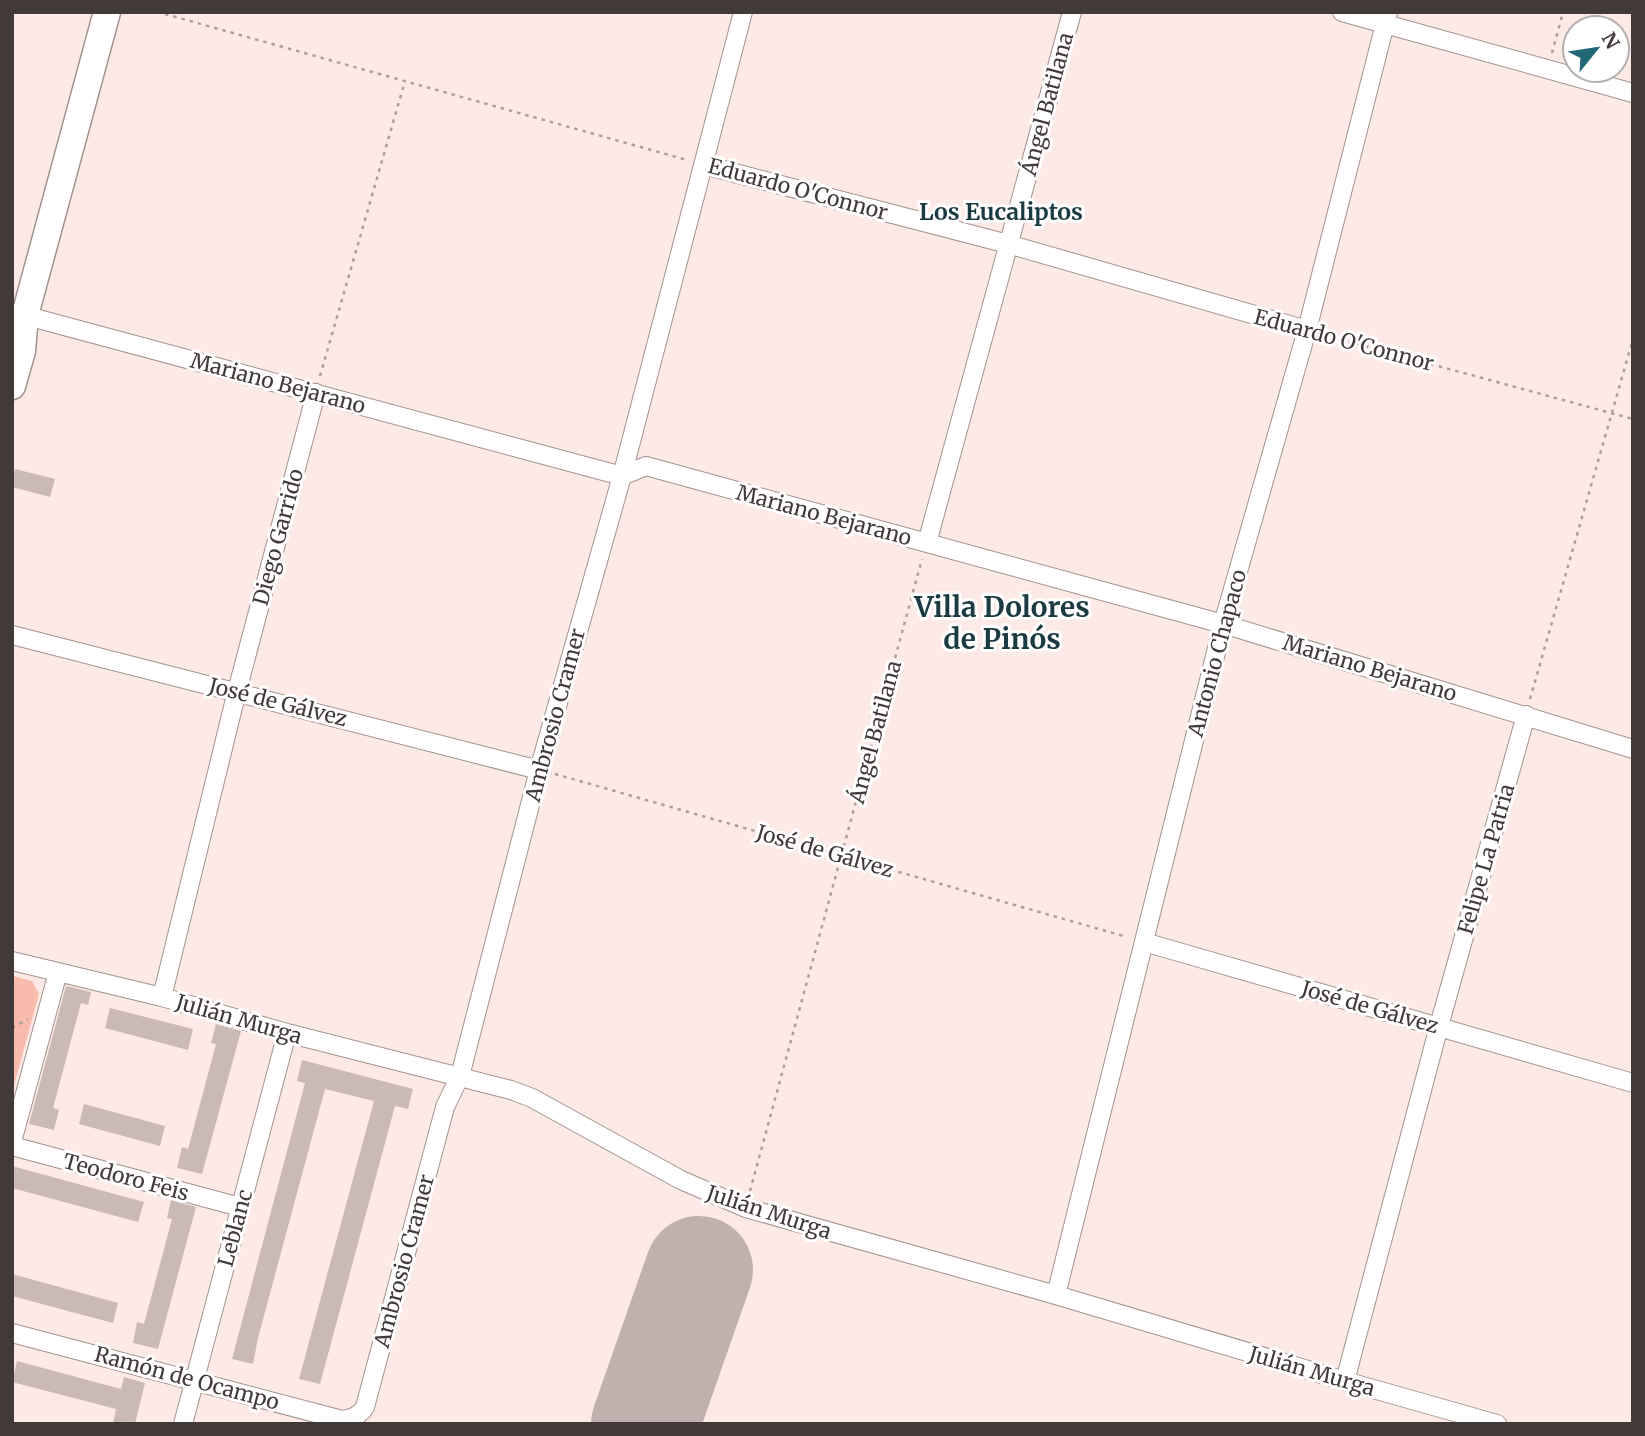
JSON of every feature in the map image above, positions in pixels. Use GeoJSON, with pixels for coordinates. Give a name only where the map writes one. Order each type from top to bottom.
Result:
{"type":"FeatureCollection","features":[{"type":"Feature","properties":{"kind":"main road"},"geometry":{"type":"LineString","coordinates":[[12,387],[22,351],[16,320],[107,12]]}},
{"type":"Feature","properties":{"kind":"street","name":"Ambrosio Cramer"},"geometry":{"type":"LineString","coordinates":[[360,1414],[365,1407],[445,1107],[460,1076],[539,770],[622,476],[743,12]]}},
{"type":"Feature","properties":{"kind":"street","name":"Ángel Batilana"},"geometry":{"type":"LineString","coordinates":[[927,543],[1072,12]]}},
{"type":"Feature","properties":{"kind":"street"},"geometry":{"type":"LineString","coordinates":[[1342,12],[1386,18],[1633,93]]}},
{"type":"Feature","properties":{"kind":"street","name":"Antonio Chapaco"},"geometry":{"type":"LineString","coordinates":[[1056,1295],[1223,624],[1307,330],[1386,18]]}},
{"type":"Feature","properties":{"kind":"street","name":"Eduardo O'Connor"},"geometry":{"type":"LineString","coordinates":[[704,164],[1008,244],[1307,330]]}},
{"type":"Feature","properties":{"kind":"street","name":"Mariano Bejarano"},"geometry":{"type":"LineString","coordinates":[[16,320],[316,393],[622,476],[646,466],[1223,624],[1633,749]]}},
{"type":"Feature","properties":{"kind":"street","name":"Diego Garrido"},"geometry":{"type":"LineString","coordinates":[[162,997],[237,691],[316,393]]}},
{"type":"Feature","properties":{"kind":"street","name":"José de Gálvez"},"geometry":{"type":"LineString","coordinates":[[12,635],[539,770]]}},
{"type":"Feature","properties":{"kind":"street","name":"Felipe La Patria"},"geometry":{"type":"LineString","coordinates":[[1345,1381],[1439,1026],[1526,715]]}},
{"type":"Feature","properties":{"kind":"street","name":"José de Gálvez"},"geometry":{"type":"LineString","coordinates":[[1144,942],[1633,1083]]}},
{"type":"Feature","properties":{"kind":"street","name":"Julián Murga"},"geometry":{"type":"LineString","coordinates":[[12,961],[162,997],[287,1033],[460,1076],[532,1098],[681,1181],[746,1208],[1497,1424]]}},
{"type":"Feature","properties":{"kind":"street"},"geometry":{"type":"LineString","coordinates":[[12,1144],[58,972]]}},
{"type":"Feature","properties":{"kind":"street","name":"Leblanc"},"geometry":{"type":"LineString","coordinates":[[183,1424],[287,1033]]}},
{"type":"Feature","properties":{"kind":"street","name":"Teodoro Feis"},"geometry":{"type":"LineString","coordinates":[[12,1144],[240,1207]]}},
{"type":"Feature","properties":{"kind":"street","name":"Ramón de Ocampo"},"geometry":{"type":"LineString","coordinates":[[12,1333],[342,1420],[352,1419],[360,1414]]}},
{"type":"Feature","properties":{"kind":"path"},"geometry":{"type":"LineString","coordinates":[[1548,69],[1563,12]]}},
{"type":"Feature","properties":{"kind":"path","name":"Eduardo O'Connor"},"geometry":{"type":"LineString","coordinates":[[165,14],[704,164]]}},
{"type":"Feature","properties":{"kind":"path"},"geometry":{"type":"LineString","coordinates":[[316,393],[405,81]]}},
{"type":"Feature","properties":{"kind":"path","name":"Eduardo O'Connor"},"geometry":{"type":"LineString","coordinates":[[1307,330],[1633,419]]}},
{"type":"Feature","properties":{"kind":"path"},"geometry":{"type":"LineString","coordinates":[[1526,715],[1633,339]]}},
{"type":"Feature","properties":{"kind":"path","name":"Ángel Batilana"},"geometry":{"type":"LineString","coordinates":[[746,1208],[927,543]]}},
{"type":"Feature","properties":{"kind":"path","name":"José de Gálvez"},"geometry":{"type":"LineString","coordinates":[[539,770],[1144,942]]}},
{"type":"Feature","properties":{"kind":"shaded area"},"geometry":{"type":"Polygon","coordinates":[[[13,976],[32,981],[39,994],[12,1093],[13,976]]]}},
{"type":"Feature","properties":{"kind":"building"},"geometry":{"type":"Polygon","coordinates":[[[15,469],[55,479],[50,497],[12,487],[15,469]]]}},
{"type":"Feature","properties":{"kind":"building"},"geometry":{"type":"Polygon","coordinates":[[[66,986],[91,992],[88,1005],[81,1003],[53,1108],[59,1110],[54,1130],[29,1124],[66,986]]]}},
{"type":"Feature","properties":{"kind":"building"},"geometry":{"type":"Polygon","coordinates":[[[110,1008],[193,1029],[188,1050],[105,1028],[110,1008]]]}},
{"type":"Feature","properties":{"kind":"building"},"geometry":{"type":"Polygon","coordinates":[[[216,1024],[241,1031],[202,1174],[177,1168],[182,1147],[188,1149],[216,1044],[211,1043],[216,1024]]]}},
{"type":"Feature","properties":{"kind":"building"},"geometry":{"type":"Polygon","coordinates":[[[302,1060],[413,1089],[408,1109],[395,1106],[320,1384],[299,1379],[374,1101],[325,1089],[253,1364],[232,1359],[305,1083],[297,1081],[302,1060]]]}},
{"type":"Feature","properties":{"kind":"building"},"geometry":{"type":"Polygon","coordinates":[[[84,1104],[165,1126],[160,1146],[79,1124],[84,1104]]]}},
{"type":"Feature","properties":{"kind":"building"},"geometry":{"type":"Polygon","coordinates":[[[12,1166],[144,1202],[138,1222],[12,1188],[12,1166]]]}},
{"type":"Feature","properties":{"kind":"building"},"geometry":{"type":"Polygon","coordinates":[[[171,1200],[196,1207],[158,1349],[133,1343],[137,1322],[144,1324],[172,1219],[167,1218],[171,1200]]]}},
{"type":"Feature","properties":{"kind":"building"},"geometry":{"type":"Polygon","coordinates":[[[12,1274],[118,1303],[113,1323],[12,1296],[12,1274]]]}},
{"type":"Feature","properties":{"kind":"building"},"geometry":{"type":"Polygon","coordinates":[[[17,1361],[121,1389],[124,1377],[145,1383],[135,1424],[113,1424],[116,1409],[12,1382],[17,1361]]]}},
{"type":"Feature","properties":{"kind":"runway"},"geometry":{"type":"LineString","coordinates":[[645,1424],[699,1270]]}},
{"type":"Feature","properties":{"kind":"district","name":"Los Eucaliptos"},"geometry":{"type":"Point","coordinates":[1001,211]}},
{"type":"Feature","properties":{"kind":"district","name":"Villa Dolores de Pinós"},"geometry":{"type":"Point","coordinates":[1002,623]}}]}
